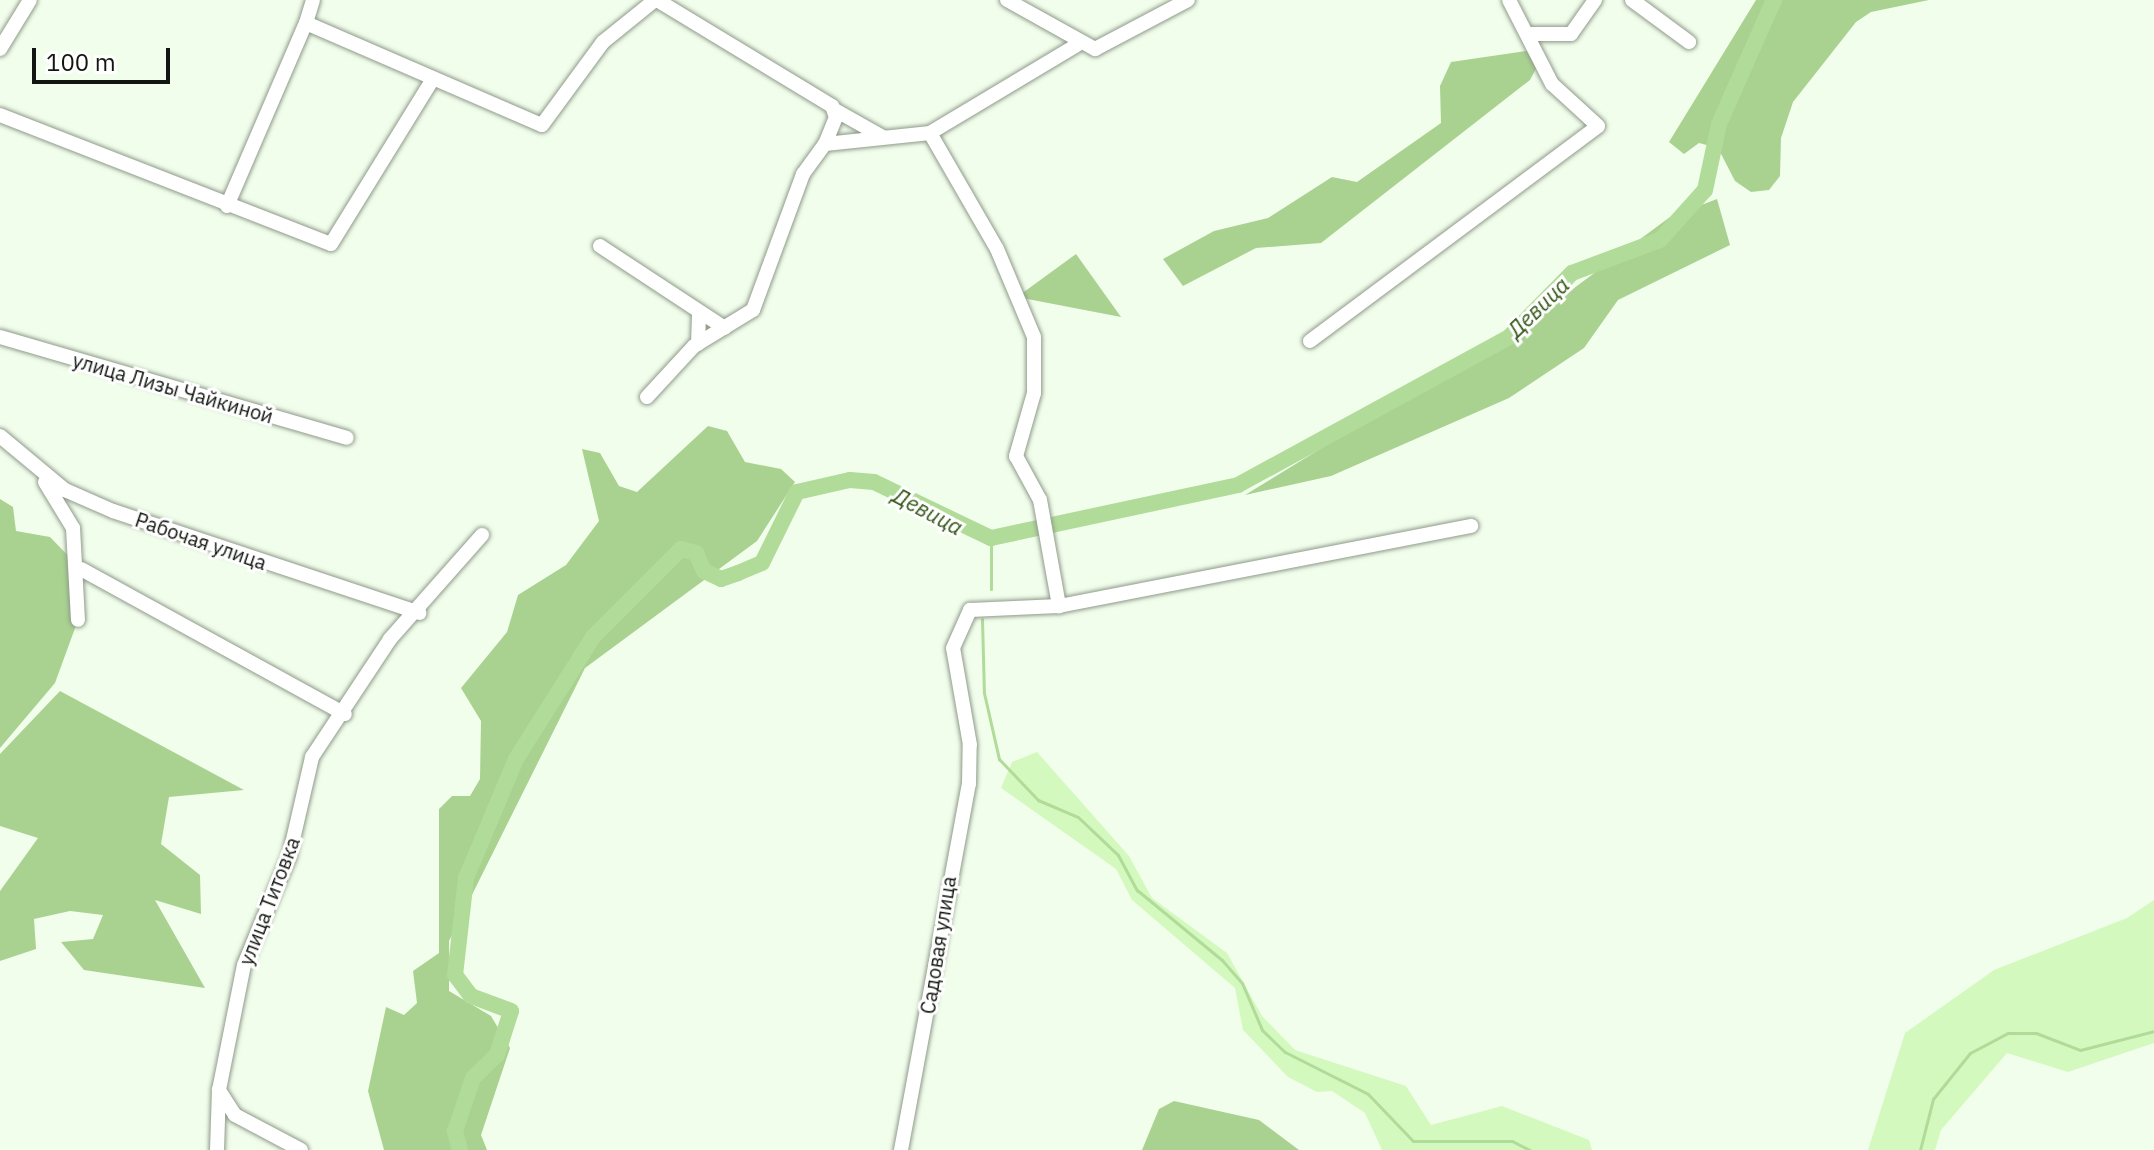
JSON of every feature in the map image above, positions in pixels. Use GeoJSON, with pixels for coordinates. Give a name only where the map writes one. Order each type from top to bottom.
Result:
{"type":"FeatureCollection","features":[{"type":"Feature","properties":{"kind":"street"},"geometry":{"type":"LineString","coordinates":[[0,49],[30,0]]}},
{"type":"Feature","properties":{"kind":"street"},"geometry":{"type":"LineString","coordinates":[[227,206],[306,23],[313,0]]}},
{"type":"Feature","properties":{"kind":"street"},"geometry":{"type":"LineString","coordinates":[[306,23],[542,125],[603,42],[656,0],[884,138]]}},
{"type":"Feature","properties":{"kind":"street"},"geometry":{"type":"LineString","coordinates":[[1007,0],[1077,45]]}},
{"type":"Feature","properties":{"kind":"street"},"geometry":{"type":"LineString","coordinates":[[825,144],[930,133],[1077,45],[1112,45],[1188,0]]}},
{"type":"Feature","properties":{"kind":"street"},"geometry":{"type":"LineString","coordinates":[[1310,341],[1598,126],[1552,84],[1530,34],[1509,0]]}},
{"type":"Feature","properties":{"kind":"street"},"geometry":{"type":"LineString","coordinates":[[1530,34],[1571,34],[1595,0]]}},
{"type":"Feature","properties":{"kind":"street"},"geometry":{"type":"LineString","coordinates":[[1632,0],[1689,42]]}},
{"type":"Feature","properties":{"kind":"street"},"geometry":{"type":"LineString","coordinates":[[0,115],[331,244],[433,79]]}},
{"type":"Feature","properties":{"kind":"street"},"geometry":{"type":"LineString","coordinates":[[647,397],[698,344],[753,310],[803,174],[825,144],[835,110]]}},
{"type":"Feature","properties":{"kind":"street"},"geometry":{"type":"LineString","coordinates":[[930,133],[997,249],[1034,337],[1034,393],[1016,456],[1040,500],[1052,551],[1059,606]]}},
{"type":"Feature","properties":{"kind":"street"},"geometry":{"type":"LineString","coordinates":[[600,246],[699,315],[725,328]]}},
{"type":"Feature","properties":{"kind":"street"},"geometry":{"type":"LineString","coordinates":[[698,344],[699,315]]}},
{"type":"Feature","properties":{"kind":"street","name":"улица Лизы Чайкиной"},"geometry":{"type":"LineString","coordinates":[[0,337],[347,438]]}},
{"type":"Feature","properties":{"kind":"street","name":"Рабочая улица"},"geometry":{"type":"LineString","coordinates":[[0,436],[65,490],[113,511],[419,613]]}},
{"type":"Feature","properties":{"kind":"street"},"geometry":{"type":"LineString","coordinates":[[0,442],[65,507],[81,569],[78,620]]}},
{"type":"Feature","properties":{"kind":"street","name":"Садовая улица"},"geometry":{"type":"LineString","coordinates":[[901,1150],[969,784],[969,739],[953,660],[961,623],[979,607],[1059,606],[1471,526]]}},
{"type":"Feature","properties":{"kind":"street","name":"улица Титовка"},"geometry":{"type":"LineString","coordinates":[[217,1150],[219,1090],[244,965],[289,857],[312,757],[345,714],[390,639],[419,613],[482,535]]}},
{"type":"Feature","properties":{"kind":"street"},"geometry":{"type":"LineString","coordinates":[[81,569],[345,714]]}},
{"type":"Feature","properties":{"kind":"street"},"geometry":{"type":"LineString","coordinates":[[219,1090],[235,1115],[301,1150]]}},
{"type":"Feature","properties":{"kind":"green space"},"geometry":{"type":"Polygon","coordinates":[[[1756,0],[1929,0],[1871,12],[1856,22],[1793,102],[1781,138],[1780,176],[1769,190],[1751,192],[1735,181],[1718,148],[1699,143],[1684,154],[1669,142],[1756,0]]]}},
{"type":"Feature","properties":{"kind":"green space"},"geometry":{"type":"Polygon","coordinates":[[[1526,51],[1538,65],[1530,80],[1321,243],[1256,248],[1183,286],[1163,259],[1214,231],[1268,218],[1332,177],[1357,182],[1441,123],[1440,86],[1451,62],[1526,51]]]}},
{"type":"Feature","properties":{"kind":"green space"},"geometry":{"type":"Polygon","coordinates":[[[1717,199],[1730,245],[1618,300],[1584,348],[1509,398],[1331,476],[1245,495],[1535,317],[1670,217],[1717,199]]]}},
{"type":"Feature","properties":{"kind":"green space"},"geometry":{"type":"Polygon","coordinates":[[[1076,254],[1121,317],[1017,297],[1076,254]]]}},
{"type":"Feature","properties":{"kind":"green space"},"geometry":{"type":"Polygon","coordinates":[[[708,426],[727,431],[745,462],[781,469],[795,482],[757,541],[585,668],[449,941],[449,991],[491,1016],[510,1048],[481,1135],[487,1150],[384,1150],[368,1091],[386,1007],[404,1015],[417,1003],[413,971],[439,953],[439,809],[452,796],[470,796],[480,779],[481,721],[461,688],[507,632],[518,595],[566,565],[599,521],[582,449],[600,453],[619,486],[637,492],[708,426]]]}},
{"type":"Feature","properties":{"kind":"green space"},"geometry":{"type":"Polygon","coordinates":[[[0,499],[13,507],[16,531],[50,537],[81,569],[78,620],[55,683],[0,748],[0,499]]]}},
{"type":"Feature","properties":{"kind":"green space"},"geometry":{"type":"Polygon","coordinates":[[[60,691],[244,790],[169,797],[161,844],[200,875],[201,914],[155,900],[205,988],[84,970],[61,942],[93,939],[103,915],[70,911],[34,919],[36,949],[0,961],[0,891],[38,838],[0,826],[0,754],[60,691]]]}},
{"type":"Feature","properties":{"kind":"green space"},"geometry":{"type":"Polygon","coordinates":[[[1037,752],[1129,856],[1152,898],[1227,953],[1262,1016],[1295,1050],[1406,1086],[1431,1125],[1502,1106],[1589,1140],[1592,1150],[1382,1150],[1365,1113],[1332,1091],[1317,1092],[1288,1077],[1243,1030],[1235,988],[1132,900],[1116,869],[1001,788],[1012,762],[1037,752]]]}},
{"type":"Feature","properties":{"kind":"green space"},"geometry":{"type":"Polygon","coordinates":[[[2154,900],[2154,1043],[2068,1072],[2007,1053],[1941,1130],[1935,1150],[1868,1150],[1905,1033],[1994,970],[2127,918],[2154,900]]]}},
{"type":"Feature","properties":{"kind":"green space"},"geometry":{"type":"Polygon","coordinates":[[[1174,1101],[1259,1120],[1299,1150],[1142,1150],[1159,1109],[1174,1101]]]}},
{"type":"Feature","properties":{"kind":"waterway","name":"Девица"},"geometry":{"type":"LineString","coordinates":[[460,1150],[455,1131],[473,1078],[497,1055],[511,1011],[471,996],[455,975],[466,878],[516,759],[593,637],[681,549],[696,553],[704,571],[721,579],[738,573],[762,563],[797,492],[850,480],[874,482],[991,538],[1238,485],[1509,337],[1572,273],[1660,240],[1705,190],[1719,124],[1774,0]]}},
{"type":"Feature","properties":{"kind":"waterway"},"geometry":{"type":"LineString","coordinates":[[991,538],[991,589]]}},
{"type":"Feature","properties":{"kind":"waterway"},"geometry":{"type":"LineString","coordinates":[[982,619],[984,693],[999,759],[1038,800],[1078,817],[1118,855],[1137,890],[1222,960],[1242,983],[1262,1030],[1285,1052],[1368,1094],[1413,1141],[1512,1141],[1530,1150]]}},
{"type":"Feature","properties":{"kind":"waterway"},"geometry":{"type":"LineString","coordinates":[[1920,1150],[1933,1099],[1970,1053],[2008,1033],[2036,1033],[2080,1050],[2154,1031]]}}]}
